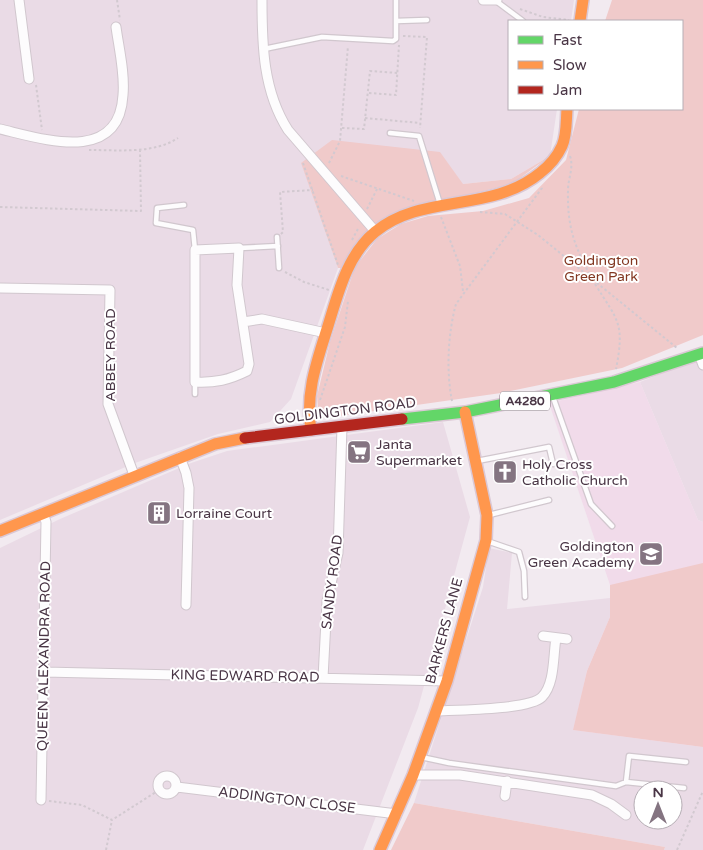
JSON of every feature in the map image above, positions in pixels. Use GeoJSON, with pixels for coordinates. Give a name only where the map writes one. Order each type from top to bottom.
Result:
{"type":"FeatureCollection","features":[{"type":"Feature","properties":{"kind":"street"},"geometry":{"type":"LineString","coordinates":[[20,0],[29,79]]}},
{"type":"Feature","properties":{"kind":"street"},"geometry":{"type":"LineString","coordinates":[[262,0],[266,70],[269,91],[277,113],[302,146],[375,231]]}},
{"type":"Feature","properties":{"kind":"street"},"geometry":{"type":"LineString","coordinates":[[482,0],[496,0]]}},
{"type":"Feature","properties":{"kind":"street"},"geometry":{"type":"LineString","coordinates":[[578,20],[583,0]]}},
{"type":"Feature","properties":{"kind":"street"},"geometry":{"type":"LineString","coordinates":[[0,130],[66,144],[86,142],[106,133],[121,114],[124,93],[116,27]]}},
{"type":"Feature","properties":{"kind":"street"},"geometry":{"type":"LineString","coordinates":[[311,430],[308,415],[309,392],[313,370],[339,292],[346,275],[362,247],[375,231],[396,220],[439,208],[494,198],[518,189],[539,176],[561,147],[568,110]]}},
{"type":"Feature","properties":{"kind":"street"},"geometry":{"type":"LineString","coordinates":[[239,248],[237,285],[249,364],[247,371],[232,379],[195,382],[195,250],[239,248]]}},
{"type":"Feature","properties":{"kind":"street","name":"ABBEY ROAD"},"geometry":{"type":"LineString","coordinates":[[0,288],[110,290],[108,404],[134,475]]}},
{"type":"Feature","properties":{"kind":"street"},"geometry":{"type":"LineString","coordinates":[[243,322],[262,319],[326,333]]}},
{"type":"Feature","properties":{"kind":"street","name":"GOLDINGTON ROAD"},"geometry":{"type":"LineString","coordinates":[[0,531],[134,475],[215,444],[242,438],[465,412],[614,382],[699,357]]}},
{"type":"Feature","properties":{"kind":"street","name":"BARKERS LANE"},"geometry":{"type":"LineString","coordinates":[[380,850],[397,814],[447,681],[486,540],[487,515],[465,412]]}},
{"type":"Feature","properties":{"kind":"street","name":"SANDY ROAD"},"geometry":{"type":"LineString","coordinates":[[323,678],[327,601],[338,552],[342,426]]}},
{"type":"Feature","properties":{"kind":"street"},"geometry":{"type":"LineString","coordinates":[[180,457],[189,488],[186,605]]}},
{"type":"Feature","properties":{"kind":"street","name":"QUEEN ALEXANDRA ROAD"},"geometry":{"type":"LineString","coordinates":[[41,800],[46,522],[43,513]]}},
{"type":"Feature","properties":{"kind":"street"},"geometry":{"type":"LineString","coordinates":[[543,636],[567,640]]}},
{"type":"Feature","properties":{"kind":"street"},"geometry":{"type":"LineString","coordinates":[[436,711],[525,705],[542,698],[550,682],[556,638]]}},
{"type":"Feature","properties":{"kind":"street","name":"KING EDWARD ROAD"},"geometry":{"type":"LineString","coordinates":[[44,672],[447,681]]}},
{"type":"Feature","properties":{"kind":"street"},"geometry":{"type":"LineString","coordinates":[[412,775],[460,775],[592,795],[626,815]]}},
{"type":"Feature","properties":{"kind":"street","name":"ADDINGTON CLOSE"},"geometry":{"type":"LineString","coordinates":[[169,776],[175,780],[177,787],[173,793],[166,795],[159,790],[158,783],[162,778],[169,776]]}},
{"type":"Feature","properties":{"kind":"street"},"geometry":{"type":"LineString","coordinates":[[505,796],[506,781]]}},
{"type":"Feature","properties":{"kind":"street","name":"ADDINGTON CLOSE"},"geometry":{"type":"LineString","coordinates":[[177,787],[397,814]]}},
{"type":"Feature","properties":{"kind":"lane"},"geometry":{"type":"LineString","coordinates":[[264,49],[322,37],[386,42],[396,37],[396,0]]}},
{"type":"Feature","properties":{"kind":"lane"},"geometry":{"type":"LineString","coordinates":[[496,0],[522,20]]}},
{"type":"Feature","properties":{"kind":"lane"},"geometry":{"type":"LineString","coordinates":[[396,21],[427,20]]}},
{"type":"Feature","properties":{"kind":"lane"},"geometry":{"type":"LineString","coordinates":[[390,133],[419,136],[439,208]]}},
{"type":"Feature","properties":{"kind":"lane"},"geometry":{"type":"LineString","coordinates":[[184,205],[156,208],[156,223],[193,230],[195,250]]}},
{"type":"Feature","properties":{"kind":"lane"},"geometry":{"type":"LineString","coordinates":[[277,237],[280,268]]}},
{"type":"Feature","properties":{"kind":"lane"},"geometry":{"type":"LineString","coordinates":[[239,248],[278,246]]}},
{"type":"Feature","properties":{"kind":"lane"},"geometry":{"type":"LineString","coordinates":[[195,382],[195,394]]}},
{"type":"Feature","properties":{"kind":"lane"},"geometry":{"type":"LineString","coordinates":[[552,396],[591,504],[612,526]]}},
{"type":"Feature","properties":{"kind":"lane"},"geometry":{"type":"LineString","coordinates":[[475,461],[549,447],[553,464]]}},
{"type":"Feature","properties":{"kind":"lane"},"geometry":{"type":"LineString","coordinates":[[487,515],[549,500]]}},
{"type":"Feature","properties":{"kind":"lane"},"geometry":{"type":"LineString","coordinates":[[486,540],[519,552],[524,571],[525,597]]}},
{"type":"Feature","properties":{"kind":"lane"},"geometry":{"type":"LineString","coordinates":[[419,756],[450,764],[616,786],[626,782],[684,788]]}},
{"type":"Feature","properties":{"kind":"lane"},"geometry":{"type":"LineString","coordinates":[[626,782],[629,756],[686,762]]}},
{"type":"Feature","properties":{"kind":"path"},"geometry":{"type":"LineString","coordinates":[[116,27],[120,22],[117,0]]}},
{"type":"Feature","properties":{"kind":"path"},"geometry":{"type":"LineString","coordinates":[[515,7],[543,17],[569,20]]}},
{"type":"Feature","properties":{"kind":"path"},"geometry":{"type":"LineString","coordinates":[[368,93],[396,95],[400,46],[396,37],[427,37],[419,136]]}},
{"type":"Feature","properties":{"kind":"path"},"geometry":{"type":"LineString","coordinates":[[349,38],[341,128],[335,154],[324,170],[420,203]]}},
{"type":"Feature","properties":{"kind":"path"},"geometry":{"type":"LineString","coordinates":[[341,128],[364,129],[370,71],[398,73]]}},
{"type":"Feature","properties":{"kind":"path"},"geometry":{"type":"LineString","coordinates":[[29,79],[35,83],[43,138]]}},
{"type":"Feature","properties":{"kind":"path"},"geometry":{"type":"LineString","coordinates":[[365,118],[420,123]]}},
{"type":"Feature","properties":{"kind":"path"},"geometry":{"type":"LineString","coordinates":[[84,150],[140,149],[168,145],[178,138]]}},
{"type":"Feature","properties":{"kind":"path"},"geometry":{"type":"LineString","coordinates":[[302,146],[301,156],[312,190],[339,266],[346,275]]}},
{"type":"Feature","properties":{"kind":"path"},"geometry":{"type":"LineString","coordinates":[[561,147],[571,158],[568,224],[580,258],[616,316],[621,333],[614,382]]}},
{"type":"Feature","properties":{"kind":"path"},"geometry":{"type":"LineString","coordinates":[[0,207],[141,211],[140,149]]}},
{"type":"Feature","properties":{"kind":"path"},"geometry":{"type":"LineString","coordinates":[[465,412],[452,402],[449,374],[452,317],[456,304],[463,291],[542,188],[539,176]]}},
{"type":"Feature","properties":{"kind":"path"},"geometry":{"type":"LineString","coordinates":[[277,237],[283,232],[280,192],[312,190]]}},
{"type":"Feature","properties":{"kind":"path"},"geometry":{"type":"LineString","coordinates":[[439,208],[460,266],[463,291]]}},
{"type":"Feature","properties":{"kind":"path"},"geometry":{"type":"LineString","coordinates":[[476,212],[505,214],[538,235],[594,282],[699,357]]}},
{"type":"Feature","properties":{"kind":"path"},"geometry":{"type":"LineString","coordinates":[[280,268],[304,282],[339,292]]}},
{"type":"Feature","properties":{"kind":"path"},"geometry":{"type":"LineString","coordinates":[[106,850],[112,820],[159,790]]}},
{"type":"Feature","properties":{"kind":"path"},"geometry":{"type":"LineString","coordinates":[[677,850],[703,790]]}},
{"type":"Feature","properties":{"kind":"path"},"geometry":{"type":"LineString","coordinates":[[41,800],[82,805],[112,820]]}},
{"type":"Feature","properties":{"kind":"shaded area"},"geometry":{"type":"Polygon","coordinates":[[[0,0],[574,0],[571,20],[508,20],[508,110],[557,110],[550,156],[511,179],[463,184],[302,163],[338,268],[291,399],[270,422],[218,434],[135,463],[0,520],[0,0]]]}},
{"type":"Feature","properties":{"kind":"shaded area"},"geometry":{"type":"Polygon","coordinates":[[[703,357],[703,522],[698,520],[640,382],[703,357]]]}},
{"type":"Feature","properties":{"kind":"shaded area","name":"Goldington Green Academy"},"geometry":{"type":"Polygon","coordinates":[[[640,382],[698,520],[703,522],[703,747],[573,730],[587,671],[610,617],[610,585],[549,403],[640,382]]]}},
{"type":"Feature","properties":{"kind":"shaded area"},"geometry":{"type":"Polygon","coordinates":[[[443,422],[470,517],[418,708],[363,850],[0,850],[0,548],[60,519],[191,463],[227,451],[443,422]]]}},
{"type":"Feature","properties":{"kind":"shaded area"},"geometry":{"type":"Polygon","coordinates":[[[489,548],[512,553],[507,609],[610,598],[610,617],[587,671],[574,730],[703,747],[703,850],[664,850],[665,847],[414,803],[483,587],[489,548]]]}},
{"type":"Feature","properties":{"kind":"green space","name":"Goldington Green Park"},"geometry":{"type":"Polygon","coordinates":[[[612,0],[703,0],[703,335],[622,368],[501,393],[332,417],[318,408],[317,396],[330,342],[355,267],[377,239],[401,224],[428,216],[483,211],[529,198],[566,160],[579,110],[683,110],[683,20],[605,20],[612,0]]]}},
{"type":"Feature","properties":{"kind":"green space"},"geometry":{"type":"Polygon","coordinates":[[[332,140],[440,152],[463,184],[511,179],[550,156],[512,184],[406,210],[343,268],[338,268],[301,163],[332,140]]]}},
{"type":"Feature","properties":{"kind":"green space"},"geometry":{"type":"Polygon","coordinates":[[[703,563],[703,747],[573,730],[587,671],[610,617],[610,585],[703,563]]]}},
{"type":"Feature","properties":{"kind":"green space"},"geometry":{"type":"Polygon","coordinates":[[[414,803],[665,847],[664,850],[391,850],[414,803]]]}},
{"type":"Feature","properties":{"kind":"traffic: fast"},"geometry":{"type":"LineString","coordinates":[[402,419],[465,412],[614,382],[703,353]]}},
{"type":"Feature","properties":{"kind":"traffic: slow"},"geometry":{"type":"LineString","coordinates":[[580,20],[583,0]]}},
{"type":"Feature","properties":{"kind":"traffic: slow"},"geometry":{"type":"LineString","coordinates":[[311,430],[311,390],[320,352],[350,263],[365,241],[394,220],[414,212],[500,194],[521,185],[540,173],[558,154],[564,142],[567,110]]}},
{"type":"Feature","properties":{"kind":"traffic: slow"},"geometry":{"type":"LineString","coordinates":[[380,850],[413,775],[447,681],[486,540],[487,515],[465,412]]}},
{"type":"Feature","properties":{"kind":"traffic: slow"},"geometry":{"type":"LineString","coordinates":[[0,531],[215,444],[245,438]]}},
{"type":"Feature","properties":{"kind":"traffic: jam"},"geometry":{"type":"LineString","coordinates":[[245,438],[402,419]]}},
{"type":"Feature","properties":{"kind":"place","name":"Janta Supermarket"},"geometry":{"type":"Point","coordinates":[359,452]}},
{"type":"Feature","properties":{"kind":"place","name":"Holy Cross Catholic Church"},"geometry":{"type":"Point","coordinates":[505,472]}},
{"type":"Feature","properties":{"kind":"place","name":"Lorraine Court"},"geometry":{"type":"Point","coordinates":[159,513]}},
{"type":"Feature","properties":{"kind":"place","name":"Goldington Green Academy"},"geometry":{"type":"Point","coordinates":[651,554]}}]}
